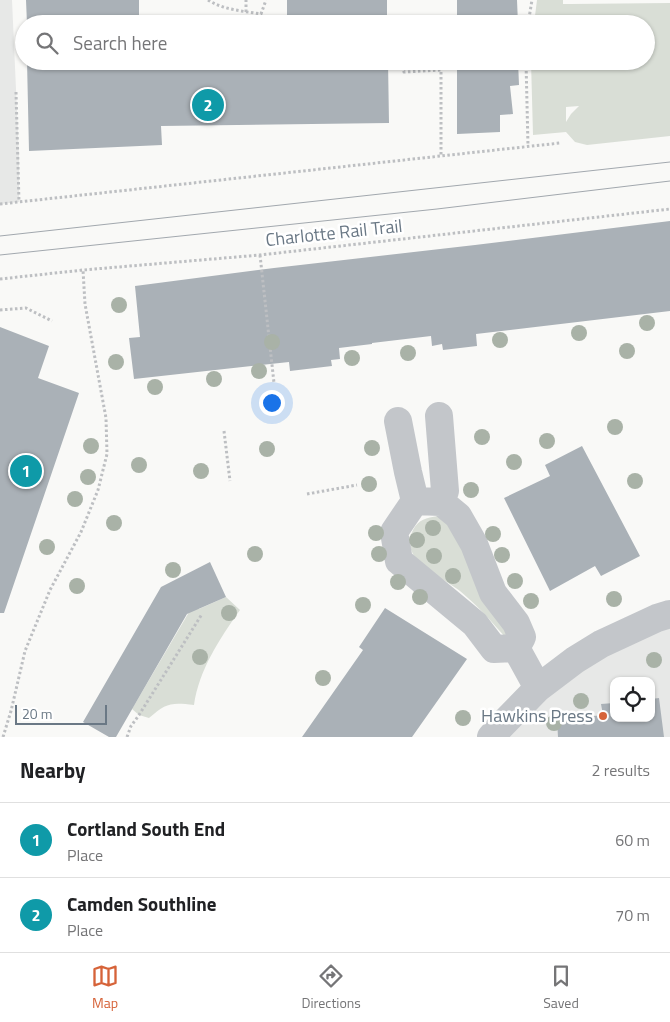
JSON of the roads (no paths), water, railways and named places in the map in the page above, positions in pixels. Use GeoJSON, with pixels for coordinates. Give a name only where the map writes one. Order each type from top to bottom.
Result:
{"type":"FeatureCollection","features":[{"type":"Feature","properties":{"kind":"street"},"geometry":{"type":"LineString","coordinates":[[439,416],[445,491],[428,502],[394,532],[399,561],[475,624],[494,649],[516,648]]}},
{"type":"Feature","properties":{"kind":"street"},"geometry":{"type":"LineString","coordinates":[[398,421],[408,472],[428,502],[458,516],[474,544],[493,593],[516,623],[522,637],[516,648]]}},
{"type":"Feature","properties":{"kind":"street"},"geometry":{"type":"LineString","coordinates":[[492,737],[538,688],[575,660],[601,644],[657,618],[670,614]]}},
{"type":"Feature","properties":{"kind":"street"},"geometry":{"type":"LineString","coordinates":[[516,648],[538,688]]}},
{"type":"Feature","properties":{"kind":"tram line"},"geometry":{"type":"LineString","coordinates":[[0,236],[670,162]]}},
{"type":"Feature","properties":{"kind":"tram line"},"geometry":{"type":"LineString","coordinates":[[0,255],[437,209],[670,181]]}},
{"type":"Feature","properties":{"kind":"place","name":"Camden Southline"},"geometry":{"type":"Point","coordinates":[208,105]}},
{"type":"Feature","properties":{"kind":"place","name":"Cortland South End"},"geometry":{"type":"Point","coordinates":[26,471]}},
{"type":"Feature","properties":{"kind":"place","name":"Hawkins Press"},"geometry":{"type":"Point","coordinates":[603,716]}}]}
